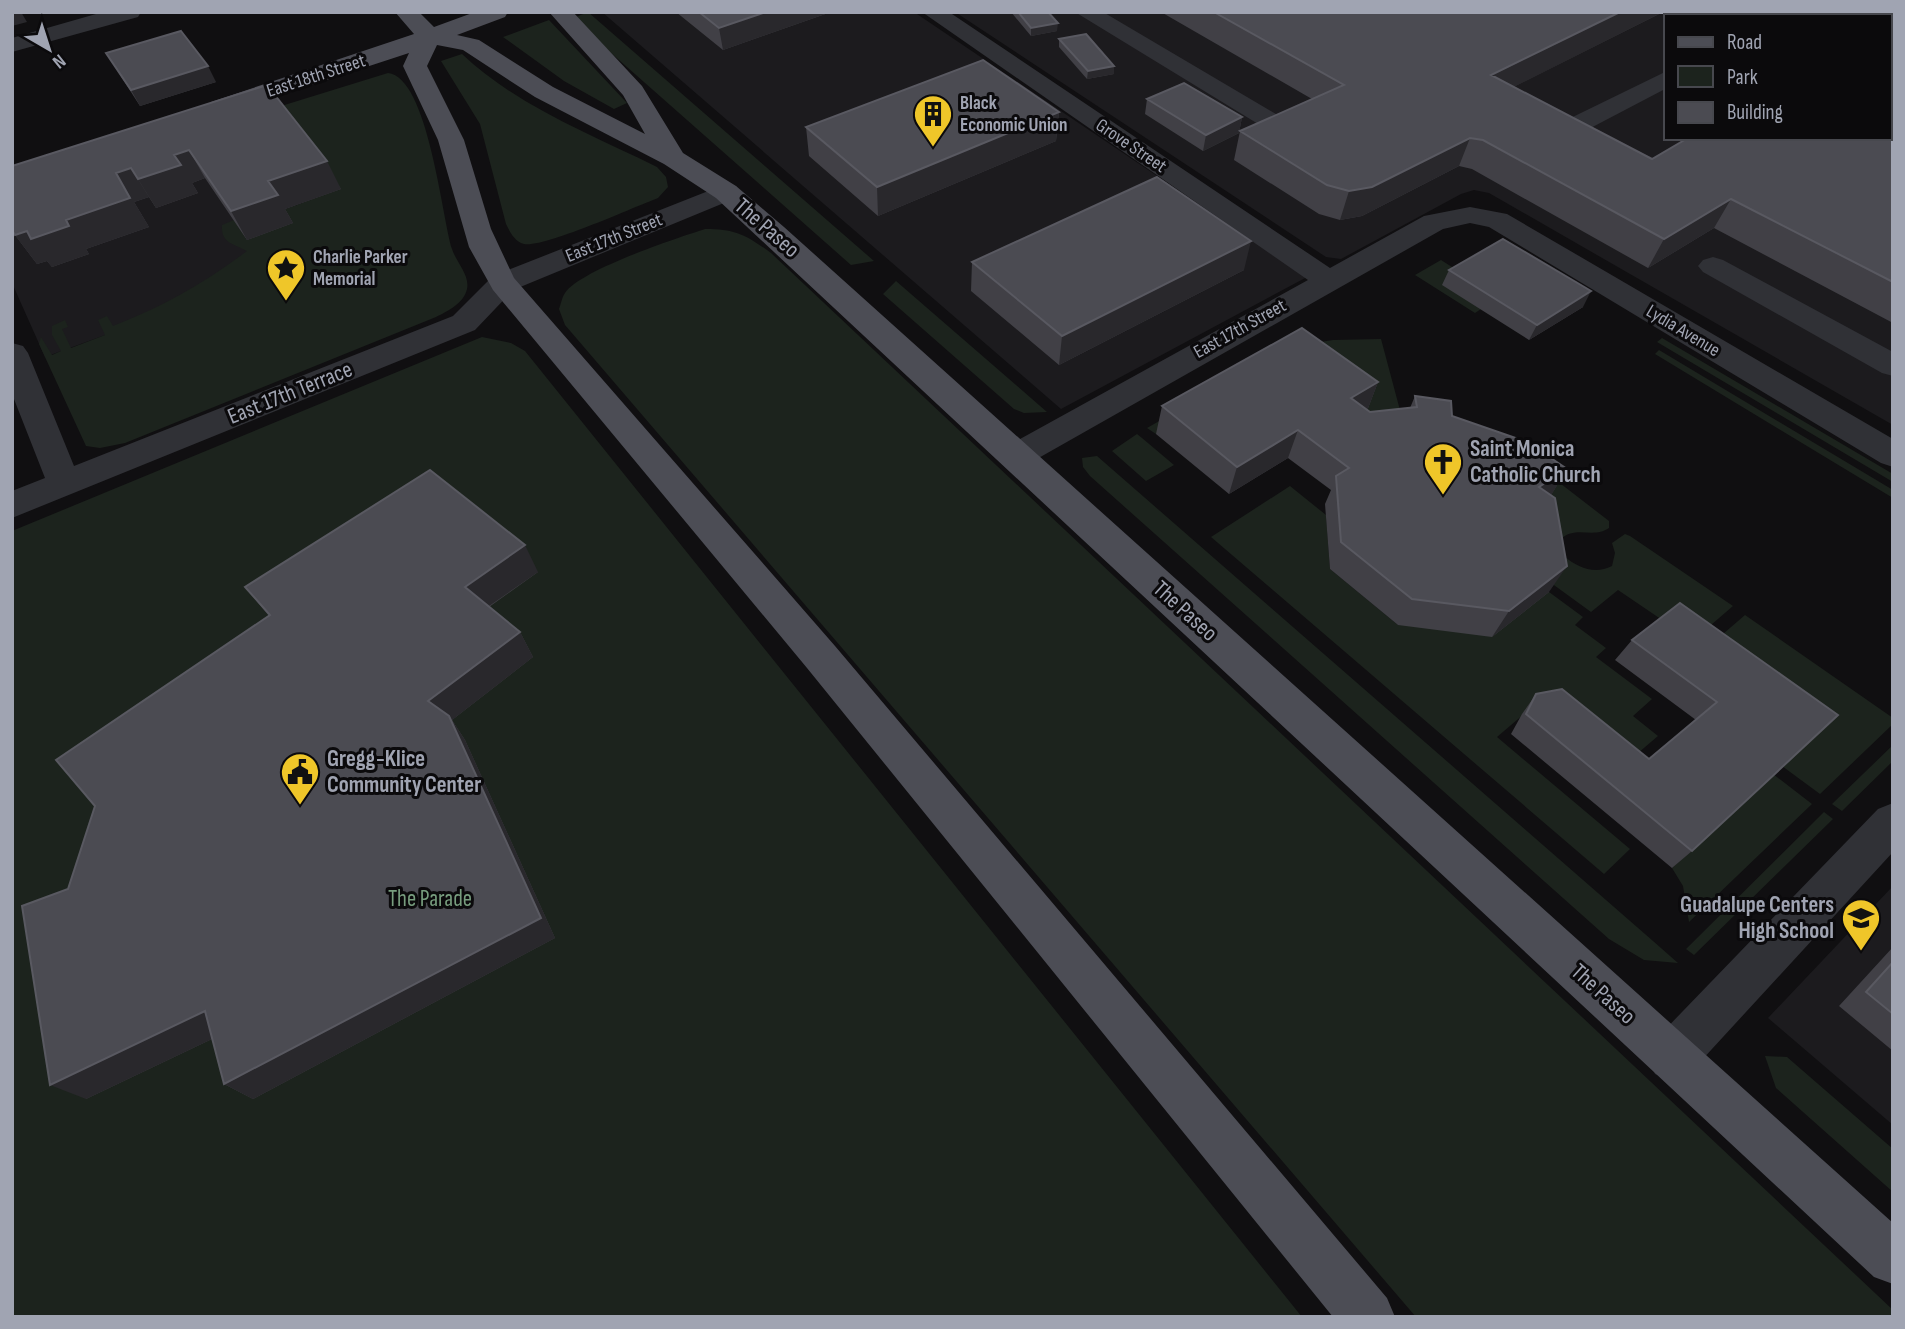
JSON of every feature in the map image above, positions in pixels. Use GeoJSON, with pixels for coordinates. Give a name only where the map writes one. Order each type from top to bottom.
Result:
{"type":"FeatureCollection","features":[{"type":"Feature","properties":{"kind":"main road","name":"East 18th Street"},"geometry":{"type":"LineString","coordinates":[[193,115],[374,57],[417,24],[497,12]]}},
{"type":"Feature","properties":{"kind":"main road"},"geometry":{"type":"LineString","coordinates":[[560,12],[633,91],[673,158]]}},
{"type":"Feature","properties":{"kind":"main road","name":"The Paseo"},"geometry":{"type":"LineString","coordinates":[[417,24],[471,45],[544,92],[673,158],[726,192],[835,288],[1893,1258]]}},
{"type":"Feature","properties":{"kind":"main road"},"geometry":{"type":"LineString","coordinates":[[417,24],[415,66],[451,141],[473,225],[486,257],[503,283],[821,657],[1368,1317]]}},
{"type":"Feature","properties":{"kind":"street"},"geometry":{"type":"LineString","coordinates":[[12,45],[130,12]]}},
{"type":"Feature","properties":{"kind":"street","name":"Grove Street"},"geometry":{"type":"LineString","coordinates":[[933,12],[1328,280]]}},
{"type":"Feature","properties":{"kind":"street"},"geometry":{"type":"LineString","coordinates":[[1086,12],[1277,125]]}},
{"type":"Feature","properties":{"kind":"street"},"geometry":{"type":"LineString","coordinates":[[1553,137],[1664,80]]}},
{"type":"Feature","properties":{"kind":"street","name":"East 17th Street"},"geometry":{"type":"LineString","coordinates":[[503,283],[726,192]]}},
{"type":"Feature","properties":{"kind":"street","name":"East 17th Street"},"geometry":{"type":"LineString","coordinates":[[1016,456],[1434,222],[1470,215]]}},
{"type":"Feature","properties":{"kind":"street","name":"Lydia Avenue"},"geometry":{"type":"LineString","coordinates":[[1470,215],[1497,220],[1893,455]]}},
{"type":"Feature","properties":{"kind":"street"},"geometry":{"type":"LineString","coordinates":[[1713,266],[1893,366]]}},
{"type":"Feature","properties":{"kind":"street","name":"East 17th Terrace"},"geometry":{"type":"LineString","coordinates":[[12,505],[464,323],[503,283]]}},
{"type":"Feature","properties":{"kind":"street"},"geometry":{"type":"LineString","coordinates":[[12,353],[64,483]]}},
{"type":"Feature","properties":{"kind":"street"},"geometry":{"type":"LineString","coordinates":[[1672,1057],[1893,822]]}},
{"type":"Feature","properties":{"kind":"shaded area"},"geometry":{"type":"Polygon","coordinates":[[[602,12],[914,12],[1307,277],[1061,409],[602,12]]]}},
{"type":"Feature","properties":{"kind":"shaded area"},"geometry":{"type":"Polygon","coordinates":[[[955,12],[1893,12],[1893,425],[1489,193],[1474,190],[1461,194],[1341,259],[1326,257],[955,12]]]}},
{"type":"Feature","properties":{"kind":"shaded area"},"geometry":{"type":"Polygon","coordinates":[[[278,107],[298,224],[237,268],[122,329],[45,357],[12,283],[12,183],[278,107]]]}},
{"type":"Feature","properties":{"kind":"shaded area","name":"Guadalupe Centers High School"},"geometry":{"type":"Polygon","coordinates":[[[1893,886],[1893,1125],[1768,1018],[1893,886]]]}},
{"type":"Feature","properties":{"kind":"green space"},"geometry":{"type":"Polygon","coordinates":[[[588,12],[874,261],[851,265],[576,22],[576,17],[588,12]]]}},
{"type":"Feature","properties":{"kind":"green space"},"geometry":{"type":"Polygon","coordinates":[[[549,20],[627,103],[614,109],[564,81],[503,37],[549,20]]]}},
{"type":"Feature","properties":{"kind":"green space"},"geometry":{"type":"Polygon","coordinates":[[[462,54],[506,89],[530,104],[657,167],[666,177],[668,187],[658,198],[569,234],[535,244],[518,241],[506,224],[480,124],[441,61],[462,54]]]}},
{"type":"Feature","properties":{"kind":"green space"},"geometry":{"type":"Polygon","coordinates":[[[388,73],[402,80],[423,122],[452,249],[465,274],[467,289],[463,298],[436,317],[125,443],[100,448],[86,446],[39,344],[41,337],[52,355],[61,351],[52,335],[52,326],[65,320],[68,327],[62,329],[71,348],[105,335],[98,320],[107,316],[113,326],[149,311],[199,284],[247,251],[223,236],[222,225],[234,220],[247,240],[292,223],[283,210],[340,189],[278,107],[388,73]]]}},
{"type":"Feature","properties":{"kind":"green space"},"geometry":{"type":"Polygon","coordinates":[[[705,229],[740,234],[771,253],[1893,1310],[1893,1317],[1416,1317],[565,325],[559,309],[564,295],[574,284],[630,256],[705,229]]]}},
{"type":"Feature","properties":{"kind":"green space"},"geometry":{"type":"Polygon","coordinates":[[[1441,260],[1463,274],[1481,309],[1475,313],[1415,275],[1441,260]]]}},
{"type":"Feature","properties":{"kind":"green space"},"geometry":{"type":"Polygon","coordinates":[[[896,281],[1047,412],[1024,413],[1014,409],[883,294],[896,281]]]}},
{"type":"Feature","properties":{"kind":"green space","name":"The Parade"},"geometry":{"type":"Polygon","coordinates":[[[482,337],[511,343],[525,351],[1302,1317],[12,1317],[12,531],[482,337]]]}},
{"type":"Feature","properties":{"kind":"green space"},"geometry":{"type":"Polygon","coordinates":[[[1662,338],[1893,474],[1893,482],[1657,342],[1662,338]]]}},
{"type":"Feature","properties":{"kind":"green space"},"geometry":{"type":"Polygon","coordinates":[[[1381,339],[1401,414],[1156,434],[1147,428],[1289,347],[1333,340],[1381,339]]]}},
{"type":"Feature","properties":{"kind":"green space"},"geometry":{"type":"Polygon","coordinates":[[[1659,350],[1893,490],[1893,498],[1655,354],[1659,350]]]}},
{"type":"Feature","properties":{"kind":"green space"},"geometry":{"type":"Polygon","coordinates":[[[1137,434],[1174,465],[1146,481],[1112,451],[1137,434]]]}},
{"type":"Feature","properties":{"kind":"green space"},"geometry":{"type":"Polygon","coordinates":[[[1097,456],[1678,963],[1644,960],[1609,939],[1090,476],[1083,467],[1082,458],[1097,456]]]}},
{"type":"Feature","properties":{"kind":"green space"},"geometry":{"type":"Polygon","coordinates":[[[1552,477],[1609,521],[1609,528],[1597,532],[1573,533],[1561,539],[1549,497],[1552,477]]]}},
{"type":"Feature","properties":{"kind":"green space"},"geometry":{"type":"Polygon","coordinates":[[[1290,486],[1326,515],[1330,569],[1398,625],[1549,592],[1583,617],[1575,625],[1606,648],[1596,657],[1652,699],[1633,716],[1658,736],[1631,759],[1538,702],[1497,737],[1630,849],[1604,874],[1211,537],[1290,486]]]}},
{"type":"Feature","properties":{"kind":"green space"},"geometry":{"type":"Polygon","coordinates":[[[1625,534],[1733,606],[1704,631],[1674,628],[1618,590],[1591,612],[1547,580],[1564,556],[1587,569],[1599,570],[1612,566],[1615,553],[1612,543],[1625,534]]]}},
{"type":"Feature","properties":{"kind":"green space"},"geometry":{"type":"Polygon","coordinates":[[[1745,615],[1893,718],[1893,724],[1820,794],[1782,766],[1716,640],[1745,615]]]}},
{"type":"Feature","properties":{"kind":"green space"},"geometry":{"type":"Polygon","coordinates":[[[1893,745],[1893,761],[1842,811],[1832,804],[1893,745]]]}},
{"type":"Feature","properties":{"kind":"green space"},"geometry":{"type":"Polygon","coordinates":[[[1773,774],[1812,804],[1689,922],[1683,886],[1672,868],[1773,774]]]}},
{"type":"Feature","properties":{"kind":"green space"},"geometry":{"type":"Polygon","coordinates":[[[1824,812],[1833,819],[1694,955],[1686,949],[1824,812]]]}},
{"type":"Feature","properties":{"kind":"green space"},"geometry":{"type":"Polygon","coordinates":[[[1765,1056],[1787,1057],[1893,1149],[1893,1192],[1776,1088],[1765,1056]]]}},
{"type":"Feature","properties":{"kind":"building"},"geometry":{"type":"Polygon","coordinates":[[[699,12],[766,12],[719,28],[699,12]]]}},
{"type":"Feature","properties":{"kind":"building"},"geometry":{"type":"Polygon","coordinates":[[[1018,12],[1048,12],[1058,23],[1031,28],[1018,12]]]}},
{"type":"Feature","properties":{"kind":"building"},"geometry":{"type":"Polygon","coordinates":[[[1214,12],[1620,12],[1491,75],[1652,159],[1685,140],[1891,140],[1893,72],[1893,282],[1731,199],[1664,239],[1483,140],[1470,138],[1372,187],[1349,191],[1327,185],[1240,131],[1344,85],[1214,12]]]}},
{"type":"Feature","properties":{"kind":"building"},"geometry":{"type":"Polygon","coordinates":[[[181,31],[208,66],[131,90],[106,53],[181,31]]]}},
{"type":"Feature","properties":{"kind":"building"},"geometry":{"type":"Polygon","coordinates":[[[1086,34],[1114,66],[1088,71],[1059,39],[1086,34]]]}},
{"type":"Feature","properties":{"kind":"building"},"geometry":{"type":"Polygon","coordinates":[[[983,60],[1059,112],[877,187],[806,127],[983,60]]]}},
{"type":"Feature","properties":{"kind":"building"},"geometry":{"type":"Polygon","coordinates":[[[1184,83],[1242,117],[1206,135],[1147,99],[1184,83]]]}},
{"type":"Feature","properties":{"kind":"building"},"geometry":{"type":"Polygon","coordinates":[[[267,85],[327,161],[268,181],[278,195],[231,211],[189,150],[174,155],[181,165],[138,179],[131,168],[116,173],[130,198],[66,220],[69,226],[31,239],[27,231],[15,235],[12,230],[12,166],[267,85]]]}},
{"type":"Feature","properties":{"kind":"building"},"geometry":{"type":"Polygon","coordinates":[[[1157,177],[1251,241],[1062,336],[972,262],[1157,177]]]}},
{"type":"Feature","properties":{"kind":"building"},"geometry":{"type":"Polygon","coordinates":[[[1503,239],[1591,291],[1537,325],[1449,270],[1503,239]]]}},
{"type":"Feature","properties":{"kind":"building","name":"Saint Monica Catholic Church"},"geometry":{"type":"Polygon","coordinates":[[[1302,328],[1378,382],[1351,398],[1370,412],[1417,407],[1415,396],[1451,401],[1452,416],[1527,442],[1567,469],[1539,487],[1555,498],[1567,566],[1509,611],[1412,599],[1341,542],[1336,476],[1349,468],[1298,430],[1237,467],[1162,406],[1302,328]]]}},
{"type":"Feature","properties":{"kind":"building","name":"Gregg-Klice Community Center"},"geometry":{"type":"Polygon","coordinates":[[[430,470],[525,545],[465,587],[520,632],[428,701],[449,716],[541,918],[224,1084],[205,1011],[50,1085],[22,906],[68,889],[95,806],[56,760],[270,615],[245,587],[430,470]]]}},
{"type":"Feature","properties":{"kind":"building"},"geometry":{"type":"Polygon","coordinates":[[[1680,603],[1838,715],[1692,851],[1526,714],[1536,694],[1562,689],[1649,759],[1717,702],[1632,640],[1680,603]]]}},
{"type":"Feature","properties":{"kind":"building"},"geometry":{"type":"Polygon","coordinates":[[[1893,962],[1893,1014],[1866,992],[1893,962]]]}},
{"type":"Feature","properties":{"kind":"place","name":"Black Economic Union"},"geometry":{"type":"Point","coordinates":[933,148]}},
{"type":"Feature","properties":{"kind":"place","name":"Charlie Parker Memorial"},"geometry":{"type":"Point","coordinates":[286,302]}},
{"type":"Feature","properties":{"kind":"place","name":"Saint Monica Catholic Church"},"geometry":{"type":"Point","coordinates":[1443,496]}},
{"type":"Feature","properties":{"kind":"place","name":"Gregg-Klice Community Center"},"geometry":{"type":"Point","coordinates":[300,806]}},
{"type":"Feature","properties":{"kind":"place","name":"Guadalupe Centers High School"},"geometry":{"type":"Point","coordinates":[1861,952]}}]}
